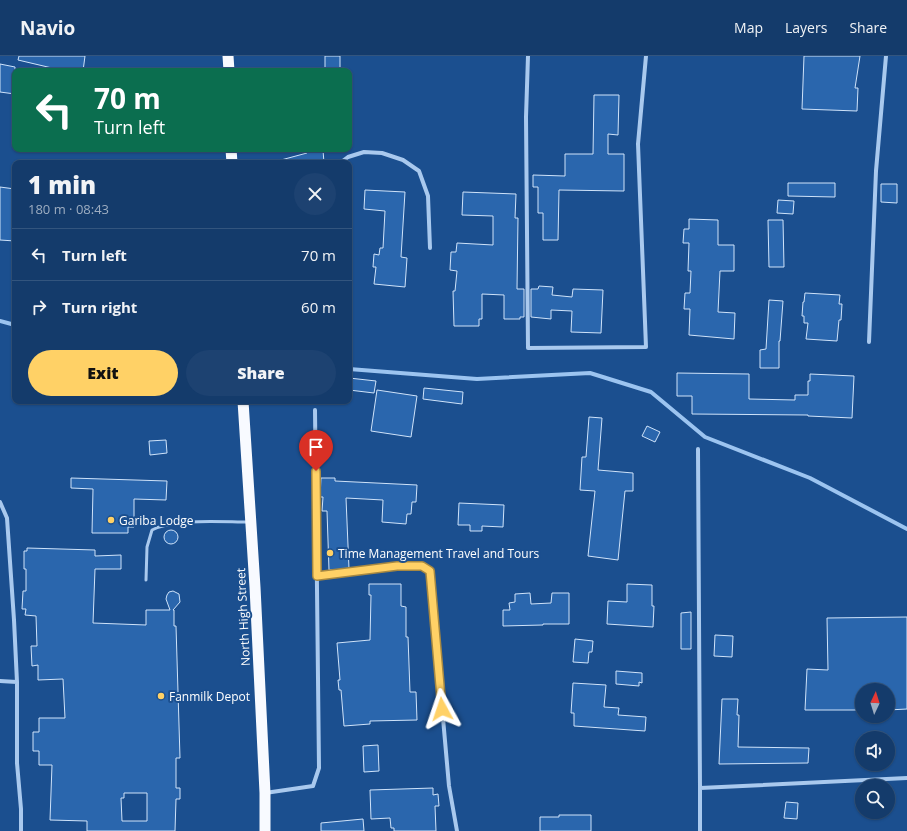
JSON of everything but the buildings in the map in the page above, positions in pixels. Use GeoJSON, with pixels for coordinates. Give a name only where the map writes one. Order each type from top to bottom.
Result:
{"type":"FeatureCollection","features":[{"type":"Feature","properties":{"kind":"highway"},"geometry":{"type":"LineString","coordinates":[[228,56],[229,68]]}},
{"type":"Feature","properties":{"kind":"highway","name":"North High Street"},"geometry":{"type":"LineString","coordinates":[[243,404],[265,793],[265,831]]}},
{"type":"Feature","properties":{"kind":"street"},"geometry":{"type":"LineString","coordinates":[[528,56],[526,117],[528,348],[646,347],[638,144],[646,56]]}},
{"type":"Feature","properties":{"kind":"street"},"geometry":{"type":"LineString","coordinates":[[869,342],[876,171],[886,56]]}},
{"type":"Feature","properties":{"kind":"street"},"geometry":{"type":"LineString","coordinates":[[344,160],[348,157],[364,152],[382,153],[403,160],[419,171],[428,196],[430,248]]}},
{"type":"Feature","properties":{"kind":"street"},"geometry":{"type":"LineString","coordinates":[[265,793],[313,786],[319,768],[315,410]]}},
{"type":"Feature","properties":{"kind":"street"},"geometry":{"type":"LineString","coordinates":[[698,449],[700,831]]}},
{"type":"Feature","properties":{"kind":"street"},"geometry":{"type":"LineString","coordinates":[[0,502],[7,518],[17,682],[17,763],[21,809],[21,831]]}},
{"type":"Feature","properties":{"kind":"street"},"geometry":{"type":"LineString","coordinates":[[317,576],[397,566],[422,566],[430,571],[449,786],[457,831]]}},
{"type":"Feature","properties":{"kind":"street"},"geometry":{"type":"LineString","coordinates":[[0,681],[17,682]]}},
{"type":"Feature","properties":{"kind":"street"},"geometry":{"type":"LineString","coordinates":[[700,788],[907,778]]}},
{"type":"Feature","properties":{"kind":"lane"},"geometry":{"type":"LineString","coordinates":[[146,580],[147,547],[152,530],[161,525],[251,522]]}},
{"type":"Feature","properties":{"kind":"waterway"},"geometry":{"type":"LineString","coordinates":[[0,321],[12,324]]}},
{"type":"Feature","properties":{"kind":"waterway"},"geometry":{"type":"LineString","coordinates":[[352,369],[477,379],[590,373],[651,392],[705,437],[810,478],[907,529]]}},
{"type":"Feature","properties":{"kind":"place","name":"Gariba Lodge"},"geometry":{"type":"Point","coordinates":[111,520]}},
{"type":"Feature","properties":{"kind":"place","name":"Time Management Travel and Tours"},"geometry":{"type":"Point","coordinates":[330,553]}},
{"type":"Feature","properties":{"kind":"place","name":"Fanmilk Depot"},"geometry":{"type":"Point","coordinates":[161,696]}},
{"type":"Feature","properties":{"kind":"route"},"geometry":{"type":"LineString","coordinates":[[316,471],[317,576],[397,566],[422,566],[430,571],[442,709]]}}]}
